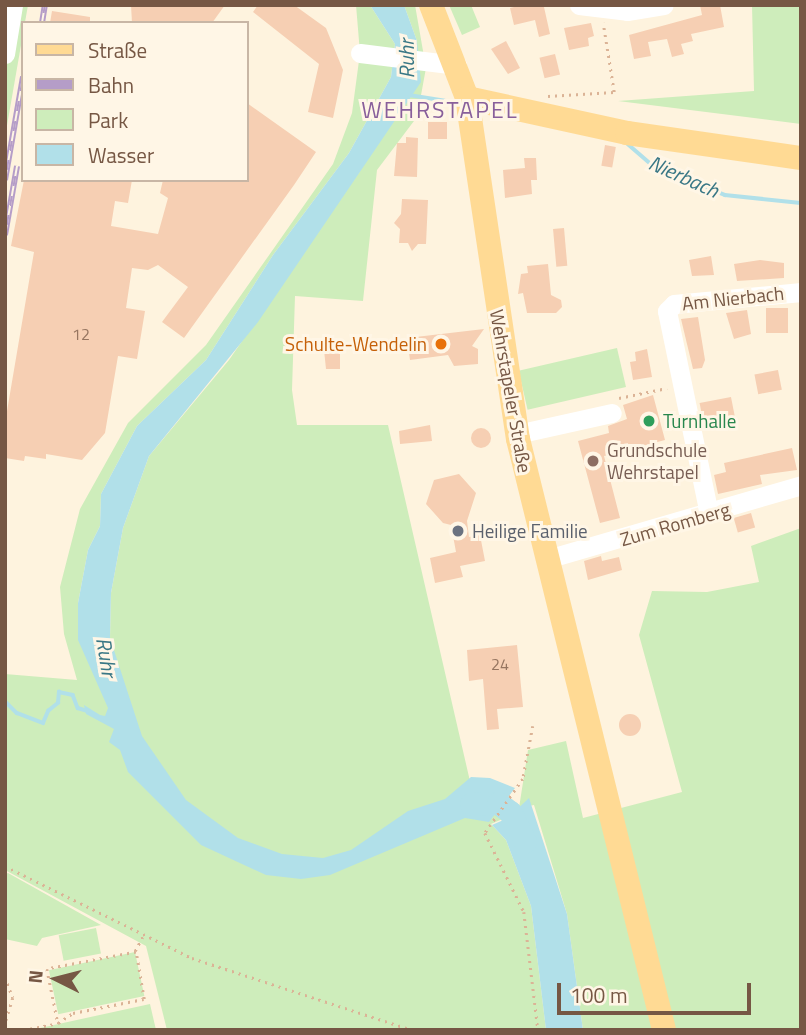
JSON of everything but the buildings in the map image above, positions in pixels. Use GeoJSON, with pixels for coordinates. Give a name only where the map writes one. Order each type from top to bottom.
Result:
{"type":"FeatureCollection","features":[{"type":"Feature","properties":{"kind":"main road","name":"Wehrstapeler Straße"},"geometry":{"type":"LineString","coordinates":[[431,5],[450,65],[467,98],[517,434],[603,775],[663,1030]]}},
{"type":"Feature","properties":{"kind":"main road"},"geometry":{"type":"LineString","coordinates":[[467,98],[638,135],[801,158]]}},
{"type":"Feature","properties":{"kind":"street"},"geometry":{"type":"LineString","coordinates":[[5,54],[13,5]]}},
{"type":"Feature","properties":{"kind":"street"},"geometry":{"type":"LineString","coordinates":[[579,5],[634,11],[664,5]]}},
{"type":"Feature","properties":{"kind":"street"},"geometry":{"type":"LineString","coordinates":[[359,53],[450,65]]}},
{"type":"Feature","properties":{"kind":"street","name":"Am Nierbach"},"geometry":{"type":"LineString","coordinates":[[709,514],[667,311],[684,303],[801,292]]}},
{"type":"Feature","properties":{"kind":"street"},"geometry":{"type":"LineString","coordinates":[[517,434],[612,413]]}},
{"type":"Feature","properties":{"kind":"street","name":"Zum Romberg"},"geometry":{"type":"LineString","coordinates":[[548,559],[801,485]]}},
{"type":"Feature","properties":{"kind":"path"},"geometry":{"type":"LineString","coordinates":[[538,95],[614,92],[600,9]]}},
{"type":"Feature","properties":{"kind":"path"},"geometry":{"type":"LineString","coordinates":[[533,726],[527,770],[519,786],[485,833],[512,883],[530,941],[538,1030]]}},
{"type":"Feature","properties":{"kind":"path"},"geometry":{"type":"LineString","coordinates":[[5,866],[204,963],[412,1030]]}},
{"type":"Feature","properties":{"kind":"path"},"geometry":{"type":"LineString","coordinates":[[23,1030],[58,1023],[73,1013],[145,998],[135,951],[144,934]]}},
{"type":"Feature","properties":{"kind":"path"},"geometry":{"type":"LineString","coordinates":[[58,1023],[47,969],[135,951]]}},
{"type":"Feature","properties":{"kind":"path"},"geometry":{"type":"LineString","coordinates":[[5,976],[13,998],[5,1026],[12,1029]]}},
{"type":"Feature","properties":{"kind":"green space"},"geometry":{"type":"Polygon","coordinates":[[[15,5],[28,5],[25,21],[21,21],[21,45],[5,137],[5,69],[15,5]]]}},
{"type":"Feature","properties":{"kind":"green space"},"geometry":{"type":"Polygon","coordinates":[[[356,5],[370,5],[395,44],[391,77],[349,153],[273,255],[206,360],[137,426],[101,494],[100,526],[88,550],[78,603],[121,684],[110,638],[111,593],[123,528],[149,456],[229,360],[360,171],[417,41],[404,5],[415,5],[426,68],[417,117],[377,170],[363,301],[295,296],[292,390],[297,425],[388,425],[475,803],[507,817],[491,824],[506,840],[531,906],[546,1030],[167,1030],[146,946],[5,870],[5,674],[77,680],[64,634],[60,587],[80,509],[128,423],[206,345],[333,164],[352,113],[360,53],[356,5]]]}},
{"type":"Feature","properties":{"kind":"green space"},"geometry":{"type":"Polygon","coordinates":[[[449,5],[471,5],[480,27],[462,35],[449,5]]]}},
{"type":"Feature","properties":{"kind":"green space"},"geometry":{"type":"Polygon","coordinates":[[[752,5],[801,5],[801,124],[618,101],[754,91],[752,5]]]}},
{"type":"Feature","properties":{"kind":"green space"},"geometry":{"type":"Polygon","coordinates":[[[617,348],[626,387],[528,410],[519,371],[617,348]]]}},
{"type":"Feature","properties":{"kind":"green space"},"geometry":{"type":"Polygon","coordinates":[[[801,528],[801,1030],[583,1030],[567,914],[534,805],[519,808],[528,750],[566,741],[583,818],[682,792],[639,635],[652,591],[707,592],[759,582],[751,546],[801,528]]]}},
{"type":"Feature","properties":{"kind":"green space"},"geometry":{"type":"Polygon","coordinates":[[[8,873],[101,925],[42,938],[37,946],[5,939],[5,874],[8,873]]]}},
{"type":"Feature","properties":{"kind":"green space"},"geometry":{"type":"Polygon","coordinates":[[[96,928],[101,954],[64,961],[59,935],[96,928]]]}},
{"type":"Feature","properties":{"kind":"green space"},"geometry":{"type":"Polygon","coordinates":[[[135,952],[144,996],[58,1014],[49,970],[135,952]]]}},
{"type":"Feature","properties":{"kind":"green space"},"geometry":{"type":"Polygon","coordinates":[[[150,1004],[156,1030],[31,1030],[150,1004]]]}},
{"type":"Feature","properties":{"kind":"water"},"geometry":{"type":"Polygon","coordinates":[[[370,5],[404,5],[417,41],[421,82],[258,322],[149,456],[123,528],[111,593],[110,638],[142,736],[186,800],[238,838],[282,854],[323,858],[351,850],[408,811],[445,799],[471,777],[490,778],[515,788],[489,822],[465,818],[330,875],[301,879],[266,875],[201,845],[128,772],[120,750],[109,742],[114,729],[86,714],[84,705],[105,716],[108,708],[78,640],[78,603],[88,550],[100,526],[101,494],[137,426],[206,360],[273,255],[349,153],[391,77],[395,44],[370,5]]]}},
{"type":"Feature","properties":{"kind":"water"},"geometry":{"type":"Polygon","coordinates":[[[529,798],[567,914],[583,1030],[546,1030],[531,906],[506,840],[492,825],[508,818],[529,798]]]}},
{"type":"Feature","properties":{"kind":"waterway","name":"Nierbach"},"geometry":{"type":"LineString","coordinates":[[409,95],[445,101]]}},
{"type":"Feature","properties":{"kind":"waterway","name":"Nierbach"},"geometry":{"type":"LineString","coordinates":[[628,144],[652,165],[725,195],[801,203]]}},
{"type":"Feature","properties":{"kind":"waterway"},"geometry":{"type":"LineString","coordinates":[[5,701],[17,713],[43,723],[48,711],[58,703],[59,692],[73,695],[78,708],[88,711]]}},
{"type":"Feature","properties":{"kind":"waterway","name":"Ruhr"},"geometry":{"type":"LineString","coordinates":[[471,804],[498,803],[510,812],[525,841]]}},
{"type":"Feature","properties":{"kind":"railway"},"geometry":{"type":"LineString","coordinates":[[42,21],[45,5]]}},
{"type":"Feature","properties":{"kind":"railway"},"geometry":{"type":"LineString","coordinates":[[5,180],[21,88]]}},
{"type":"Feature","properties":{"kind":"railway"},"geometry":{"type":"LineString","coordinates":[[5,235],[17,166]]}},
{"type":"Feature","properties":{"kind":"place","name":"Schulte-Wendelin"},"geometry":{"type":"Point","coordinates":[441,344]}},
{"type":"Feature","properties":{"kind":"place","name":"Turnhalle"},"geometry":{"type":"Point","coordinates":[649,421]}},
{"type":"Feature","properties":{"kind":"place","name":"Grundschule Wehrstapel"},"geometry":{"type":"Point","coordinates":[593,461]}},
{"type":"Feature","properties":{"kind":"place","name":"Heilige Familie"},"geometry":{"type":"Point","coordinates":[458,531]}},
{"type":"Feature","properties":{"kind":"district","name":"WEHRSTAPEL"},"geometry":{"type":"Point","coordinates":[440,110]}}]}
